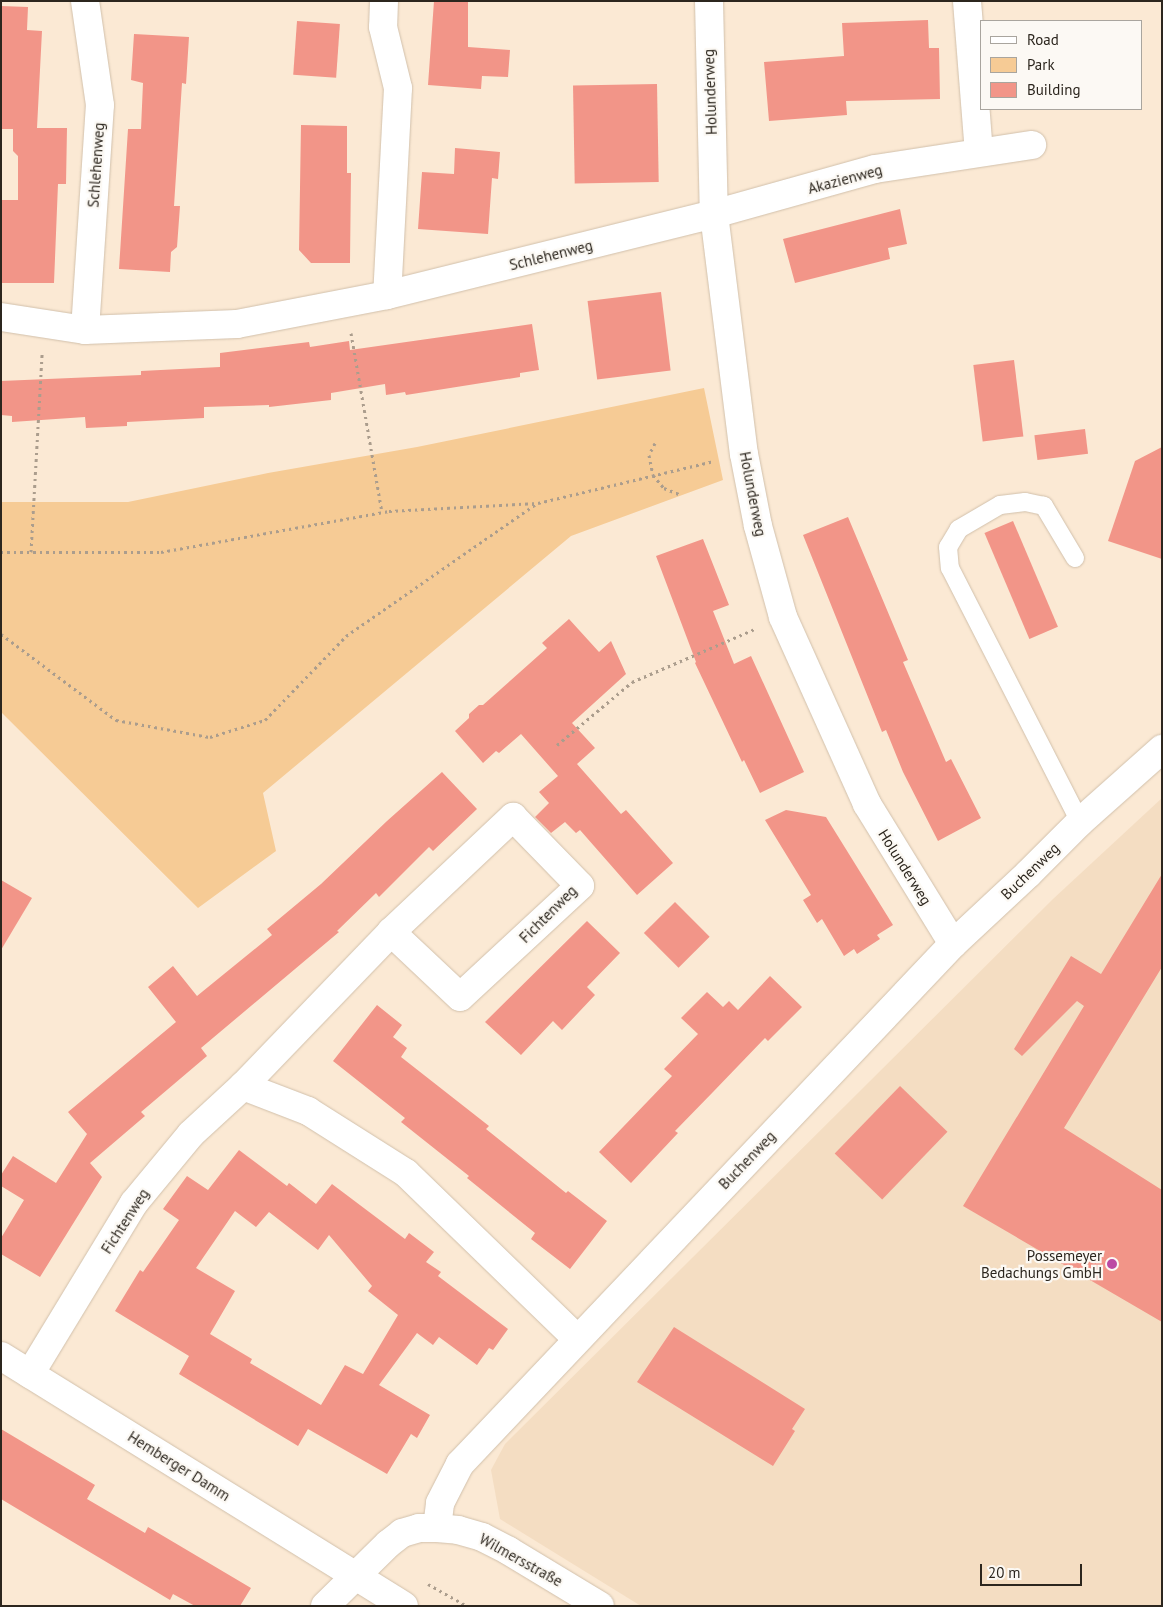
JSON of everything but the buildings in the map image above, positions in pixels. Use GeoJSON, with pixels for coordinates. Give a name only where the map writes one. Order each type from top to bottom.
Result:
{"type":"FeatureCollection","features":[{"type":"Feature","properties":{"kind":"street","name":"Schlehenweg"},"geometry":{"type":"LineString","coordinates":[[85,1],[100,105],[85,330]]}},
{"type":"Feature","properties":{"kind":"street"},"geometry":{"type":"LineString","coordinates":[[384,1],[383,27],[398,88],[387,295]]}},
{"type":"Feature","properties":{"kind":"street","name":"Holunderweg"},"geometry":{"type":"LineString","coordinates":[[709,1],[708,35],[714,214],[744,454],[758,526],[783,617],[867,804],[953,944]]}},
{"type":"Feature","properties":{"kind":"street"},"geometry":{"type":"LineString","coordinates":[[967,1],[979,152]]}},
{"type":"Feature","properties":{"kind":"street","name":"Akazienweg"},"geometry":{"type":"LineString","coordinates":[[714,214],[875,170],[1032,145]]}},
{"type":"Feature","properties":{"kind":"street","name":"Schlehenweg"},"geometry":{"type":"LineString","coordinates":[[1,317],[85,330],[237,324],[387,295],[714,214]]}},
{"type":"Feature","properties":{"kind":"street","name":"Buchenweg"},"geometry":{"type":"LineString","coordinates":[[436,1528],[440,1503],[460,1464],[953,944],[1080,822],[1162,749]]}},
{"type":"Feature","properties":{"kind":"street","name":"Fichtenweg"},"geometry":{"type":"LineString","coordinates":[[30,1374],[134,1203],[191,1134],[243,1086],[391,932],[513,817],[580,886],[460,997],[391,932]]}},
{"type":"Feature","properties":{"kind":"street"},"geometry":{"type":"LineString","coordinates":[[243,1086],[308,1111],[406,1173],[577,1339]]}},
{"type":"Feature","properties":{"kind":"street","name":"Hemberger Damm"},"geometry":{"type":"LineString","coordinates":[[1,1356],[356,1575]]}},
{"type":"Feature","properties":{"kind":"street"},"geometry":{"type":"LineString","coordinates":[[325,1606],[402,1533],[419,1528],[436,1528]]}},
{"type":"Feature","properties":{"kind":"street","name":"Wilmersstraße"},"geometry":{"type":"LineString","coordinates":[[436,1528],[458,1530],[482,1537],[509,1551],[600,1606]]}},
{"type":"Feature","properties":{"kind":"street"},"geometry":{"type":"LineString","coordinates":[[356,1575],[404,1606]]}},
{"type":"Feature","properties":{"kind":"lane"},"geometry":{"type":"LineString","coordinates":[[1075,558],[1044,506],[1025,502],[1000,506],[959,529],[948,546],[950,568],[1080,822]]}},
{"type":"Feature","properties":{"kind":"path"},"geometry":{"type":"LineString","coordinates":[[346,303],[382,512]]}},
{"type":"Feature","properties":{"kind":"path"},"geometry":{"type":"LineString","coordinates":[[31,552],[44,323]]}},
{"type":"Feature","properties":{"kind":"path"},"geometry":{"type":"LineString","coordinates":[[655,443],[648,455],[654,475],[664,488],[679,494]]}},
{"type":"Feature","properties":{"kind":"path"},"geometry":{"type":"LineString","coordinates":[[1,552],[161,552],[382,512],[538,503],[744,454]]}},
{"type":"Feature","properties":{"kind":"path"},"geometry":{"type":"LineString","coordinates":[[1,634],[116,720],[210,737],[265,720],[346,636],[538,503]]}},
{"type":"Feature","properties":{"kind":"path"},"geometry":{"type":"LineString","coordinates":[[557,745],[632,682],[783,617]]}},
{"type":"Feature","properties":{"kind":"shaded area"},"geometry":{"type":"Polygon","coordinates":[[[1162,798],[1162,1606],[641,1606],[500,1519],[491,1470],[505,1444],[1053,899],[1162,798]]]}},
{"type":"Feature","properties":{"kind":"green space"},"geometry":{"type":"Polygon","coordinates":[[[704,388],[723,480],[571,536],[263,793],[276,851],[198,908],[1,712],[1,502],[128,502],[268,473],[417,447],[704,388]]]}},
{"type":"Feature","properties":{"kind":"place","name":"Possemeyer Bedachungs GmbH"},"geometry":{"type":"Point","coordinates":[1112,1264]}}]}
